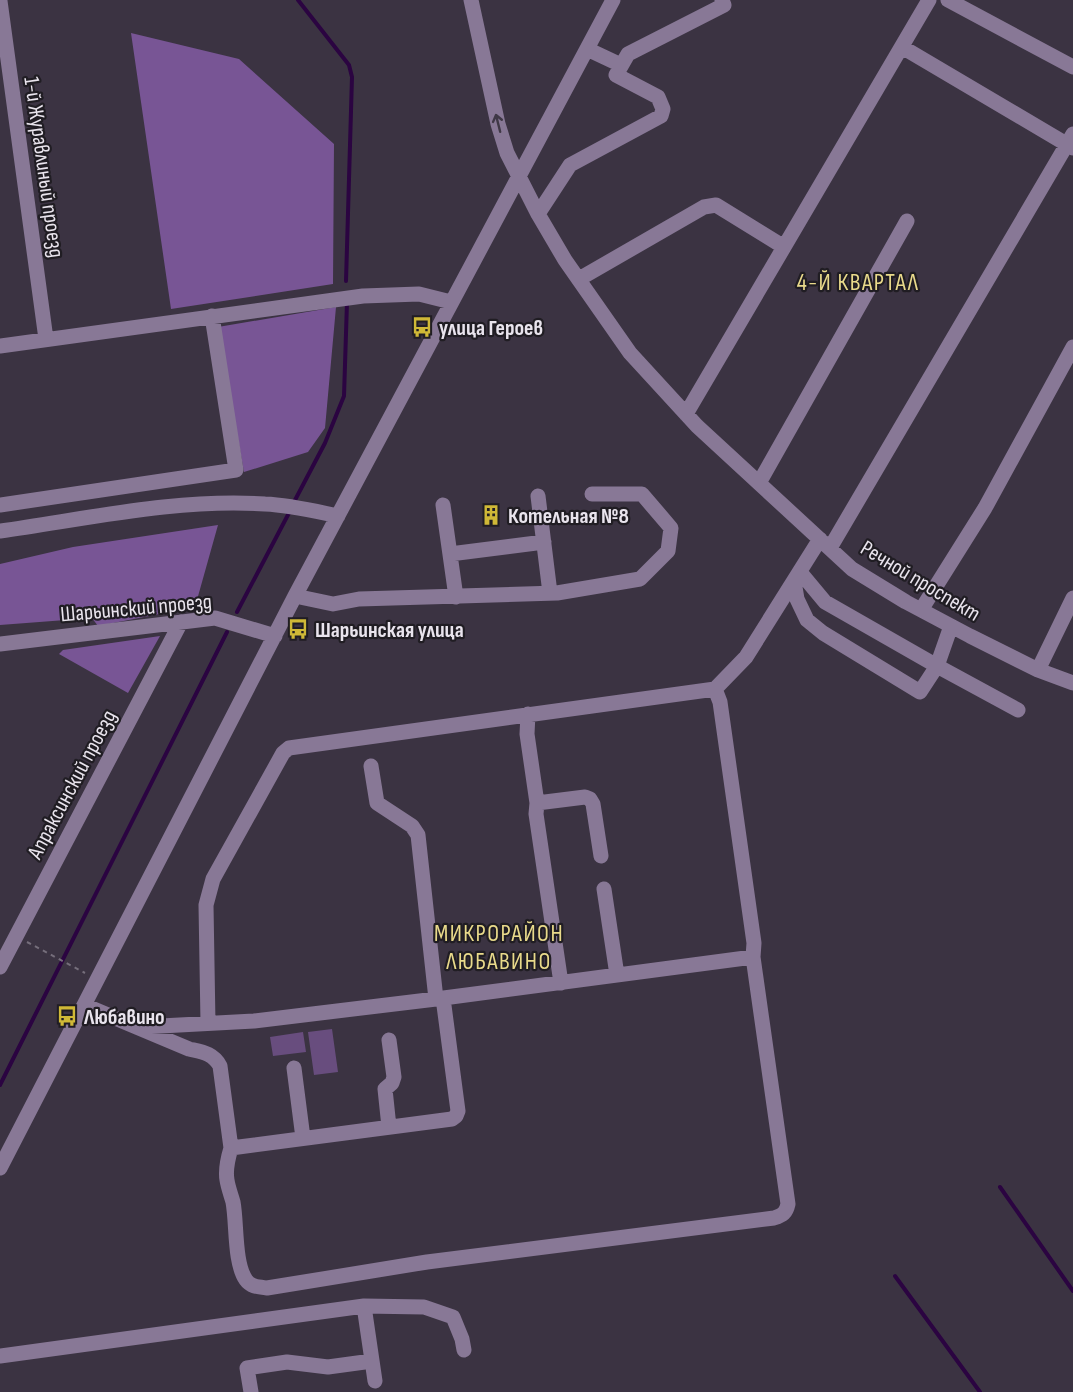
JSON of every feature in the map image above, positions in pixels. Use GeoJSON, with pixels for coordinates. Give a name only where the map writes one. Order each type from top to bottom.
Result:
{"type":"FeatureCollection","features":[{"type":"Feature","properties":{"kind":"street","name":"1-й Журавлиный проезд"},"geometry":{"type":"LineString","coordinates":[[0,0],[46,339]]}},
{"type":"Feature","properties":{"kind":"street"},"geometry":{"type":"LineString","coordinates":[[471,0],[498,124],[507,153],[518,177]]}},
{"type":"Feature","properties":{"kind":"street"},"geometry":{"type":"LineString","coordinates":[[0,1168],[295,596],[614,0]]}},
{"type":"Feature","properties":{"kind":"street"},"geometry":{"type":"LineString","coordinates":[[538,214],[570,165],[661,116],[663,109],[658,97],[616,75],[628,54],[724,5],[722,0]]}},
{"type":"Feature","properties":{"kind":"street"},"geometry":{"type":"LineString","coordinates":[[686,414],[929,0]]}},
{"type":"Feature","properties":{"kind":"street"},"geometry":{"type":"LineString","coordinates":[[948,0],[1073,67]]}},
{"type":"Feature","properties":{"kind":"street"},"geometry":{"type":"LineString","coordinates":[[207,1023],[206,905],[208,896],[213,879],[284,753],[295,746],[715,689],[746,657],[797,576],[825,544],[1071,142],[902,46]]}},
{"type":"Feature","properties":{"kind":"street"},"geometry":{"type":"LineString","coordinates":[[587,49],[621,65]]}},
{"type":"Feature","properties":{"kind":"street","name":"Речной проспект"},"geometry":{"type":"LineString","coordinates":[[518,177],[538,214],[579,279],[630,353],[686,414],[852,569],[951,626],[1038,670],[1073,683]]}},
{"type":"Feature","properties":{"kind":"street"},"geometry":{"type":"LineString","coordinates":[[579,279],[704,207],[716,205],[784,247]]}},
{"type":"Feature","properties":{"kind":"street"},"geometry":{"type":"LineString","coordinates":[[759,483],[907,221]]}},
{"type":"Feature","properties":{"kind":"street"},"geometry":{"type":"LineString","coordinates":[[0,346],[363,296],[419,294],[451,302]]}},
{"type":"Feature","properties":{"kind":"street"},"geometry":{"type":"LineString","coordinates":[[0,505],[236,470],[212,316]]}},
{"type":"Feature","properties":{"kind":"street"},"geometry":{"type":"LineString","coordinates":[[921,610],[986,508],[1073,347]]}},
{"type":"Feature","properties":{"kind":"street"},"geometry":{"type":"LineString","coordinates":[[295,596],[333,604],[358,599],[550,593],[640,579],[668,551],[671,528],[642,494],[592,494]]}},
{"type":"Feature","properties":{"kind":"street"},"geometry":{"type":"LineString","coordinates":[[538,496],[550,593]]}},
{"type":"Feature","properties":{"kind":"street"},"geometry":{"type":"LineString","coordinates":[[0,531],[152,509],[208,504],[264,503],[338,516]]}},
{"type":"Feature","properties":{"kind":"street"},"geometry":{"type":"LineString","coordinates":[[443,505],[456,597]]}},
{"type":"Feature","properties":{"kind":"street"},"geometry":{"type":"LineString","coordinates":[[450,554],[544,543]]}},
{"type":"Feature","properties":{"kind":"street"},"geometry":{"type":"LineString","coordinates":[[797,576],[825,602],[1018,710]]}},
{"type":"Feature","properties":{"kind":"street"},"geometry":{"type":"LineString","coordinates":[[797,576],[797,599],[807,620],[823,633],[920,692],[937,666],[951,626]]}},
{"type":"Feature","properties":{"kind":"street"},"geometry":{"type":"LineString","coordinates":[[1038,670],[1073,598]]}},
{"type":"Feature","properties":{"kind":"street","name":"Шарьинский проезд"},"geometry":{"type":"LineString","coordinates":[[0,644],[215,618],[275,636]]}},
{"type":"Feature","properties":{"kind":"street","name":"Апраксинский проезд"},"geometry":{"type":"LineString","coordinates":[[0,967],[181,622]]}},
{"type":"Feature","properties":{"kind":"street"},"geometry":{"type":"LineString","coordinates":[[84,1005],[189,1049],[206,1053],[215,1058],[220,1066],[231,1148],[227,1160],[226,1179],[233,1203],[242,1268],[246,1281],[254,1287],[267,1288],[427,1262],[782,1215],[788,1204],[753,957],[754,943],[736,812],[720,702],[715,689]]}},
{"type":"Feature","properties":{"kind":"street"},"geometry":{"type":"LineString","coordinates":[[528,714],[527,734],[537,803],[536,814],[561,982]]}},
{"type":"Feature","properties":{"kind":"street"},"geometry":{"type":"LineString","coordinates":[[231,1148],[452,1119],[458,1112],[418,835],[412,826],[377,803],[370,766]]}},
{"type":"Feature","properties":{"kind":"street"},"geometry":{"type":"LineString","coordinates":[[537,803],[585,797],[590,799],[593,804],[601,856]]}},
{"type":"Feature","properties":{"kind":"street"},"geometry":{"type":"LineString","coordinates":[[604,889],[617,975]]}},
{"type":"Feature","properties":{"kind":"street"},"geometry":{"type":"LineString","coordinates":[[138,1027],[254,1021],[440,999],[753,957]]}},
{"type":"Feature","properties":{"kind":"street"},"geometry":{"type":"LineString","coordinates":[[389,1040],[394,1077],[392,1083],[385,1089],[389,1127]]}},
{"type":"Feature","properties":{"kind":"street"},"geometry":{"type":"LineString","coordinates":[[294,1068],[303,1138]]}},
{"type":"Feature","properties":{"kind":"street"},"geometry":{"type":"LineString","coordinates":[[364,1306],[375,1381]]}},
{"type":"Feature","properties":{"kind":"street"},"geometry":{"type":"LineString","coordinates":[[0,1356],[364,1306],[424,1307],[453,1317],[464,1350]]}},
{"type":"Feature","properties":{"kind":"street"},"geometry":{"type":"LineString","coordinates":[[251,1392],[247,1368],[287,1362],[328,1367],[372,1361]]}},
{"type":"Feature","properties":{"kind":"path"},"geometry":{"type":"LineString","coordinates":[[16,937],[88,974]]}},
{"type":"Feature","properties":{"kind":"shaded area"},"geometry":{"type":"Polygon","coordinates":[[[131,33],[239,59],[334,144],[333,284],[171,309],[131,33]]]}},
{"type":"Feature","properties":{"kind":"shaded area"},"geometry":{"type":"Polygon","coordinates":[[[336,307],[325,428],[308,452],[244,472],[218,327],[336,307]]]}},
{"type":"Feature","properties":{"kind":"shaded area"},"geometry":{"type":"Polygon","coordinates":[[[218,525],[195,607],[98,626],[92,618],[0,625],[0,564],[73,547],[218,525]]]}},
{"type":"Feature","properties":{"kind":"shaded area"},"geometry":{"type":"Polygon","coordinates":[[[160,636],[128,693],[59,654],[63,650],[160,636]]]}},
{"type":"Feature","properties":{"kind":"shaded area"},"geometry":{"type":"Polygon","coordinates":[[[332,1029],[338,1072],[314,1075],[308,1032],[332,1029]]]}},
{"type":"Feature","properties":{"kind":"shaded area"},"geometry":{"type":"Polygon","coordinates":[[[303,1032],[306,1052],[273,1056],[270,1037],[303,1032]]]}},
{"type":"Feature","properties":{"kind":"waterway"},"geometry":{"type":"LineString","coordinates":[[298,0],[349,65],[352,77],[346,281]]}},
{"type":"Feature","properties":{"kind":"waterway"},"geometry":{"type":"LineString","coordinates":[[294,502],[325,443],[344,396],[347,302]]}},
{"type":"Feature","properties":{"kind":"waterway"},"geometry":{"type":"LineString","coordinates":[[237,612],[290,511]]}},
{"type":"Feature","properties":{"kind":"waterway"},"geometry":{"type":"LineString","coordinates":[[0,1085],[227,632]]}},
{"type":"Feature","properties":{"kind":"waterway"},"geometry":{"type":"LineString","coordinates":[[1000,1187],[1073,1291]]}},
{"type":"Feature","properties":{"kind":"waterway"},"geometry":{"type":"LineString","coordinates":[[895,1276],[980,1392]]}},
{"type":"Feature","properties":{"kind":"place","name":"улица Героев"},"geometry":{"type":"Point","coordinates":[422,327]}},
{"type":"Feature","properties":{"kind":"place","name":"Котельная №8"},"geometry":{"type":"Point","coordinates":[491,515]}},
{"type":"Feature","properties":{"kind":"place","name":"Шарьинская улица"},"geometry":{"type":"Point","coordinates":[298,629]}},
{"type":"Feature","properties":{"kind":"place","name":"Любавино"},"geometry":{"type":"Point","coordinates":[67,1016]}},
{"type":"Feature","properties":{"kind":"district","name":"4-Й КВАРТАЛ"},"geometry":{"type":"Point","coordinates":[858,282]}},
{"type":"Feature","properties":{"kind":"district","name":"МИКРОРАЙОН ЛЮБАВИНО"},"geometry":{"type":"Point","coordinates":[499,947]}}]}
